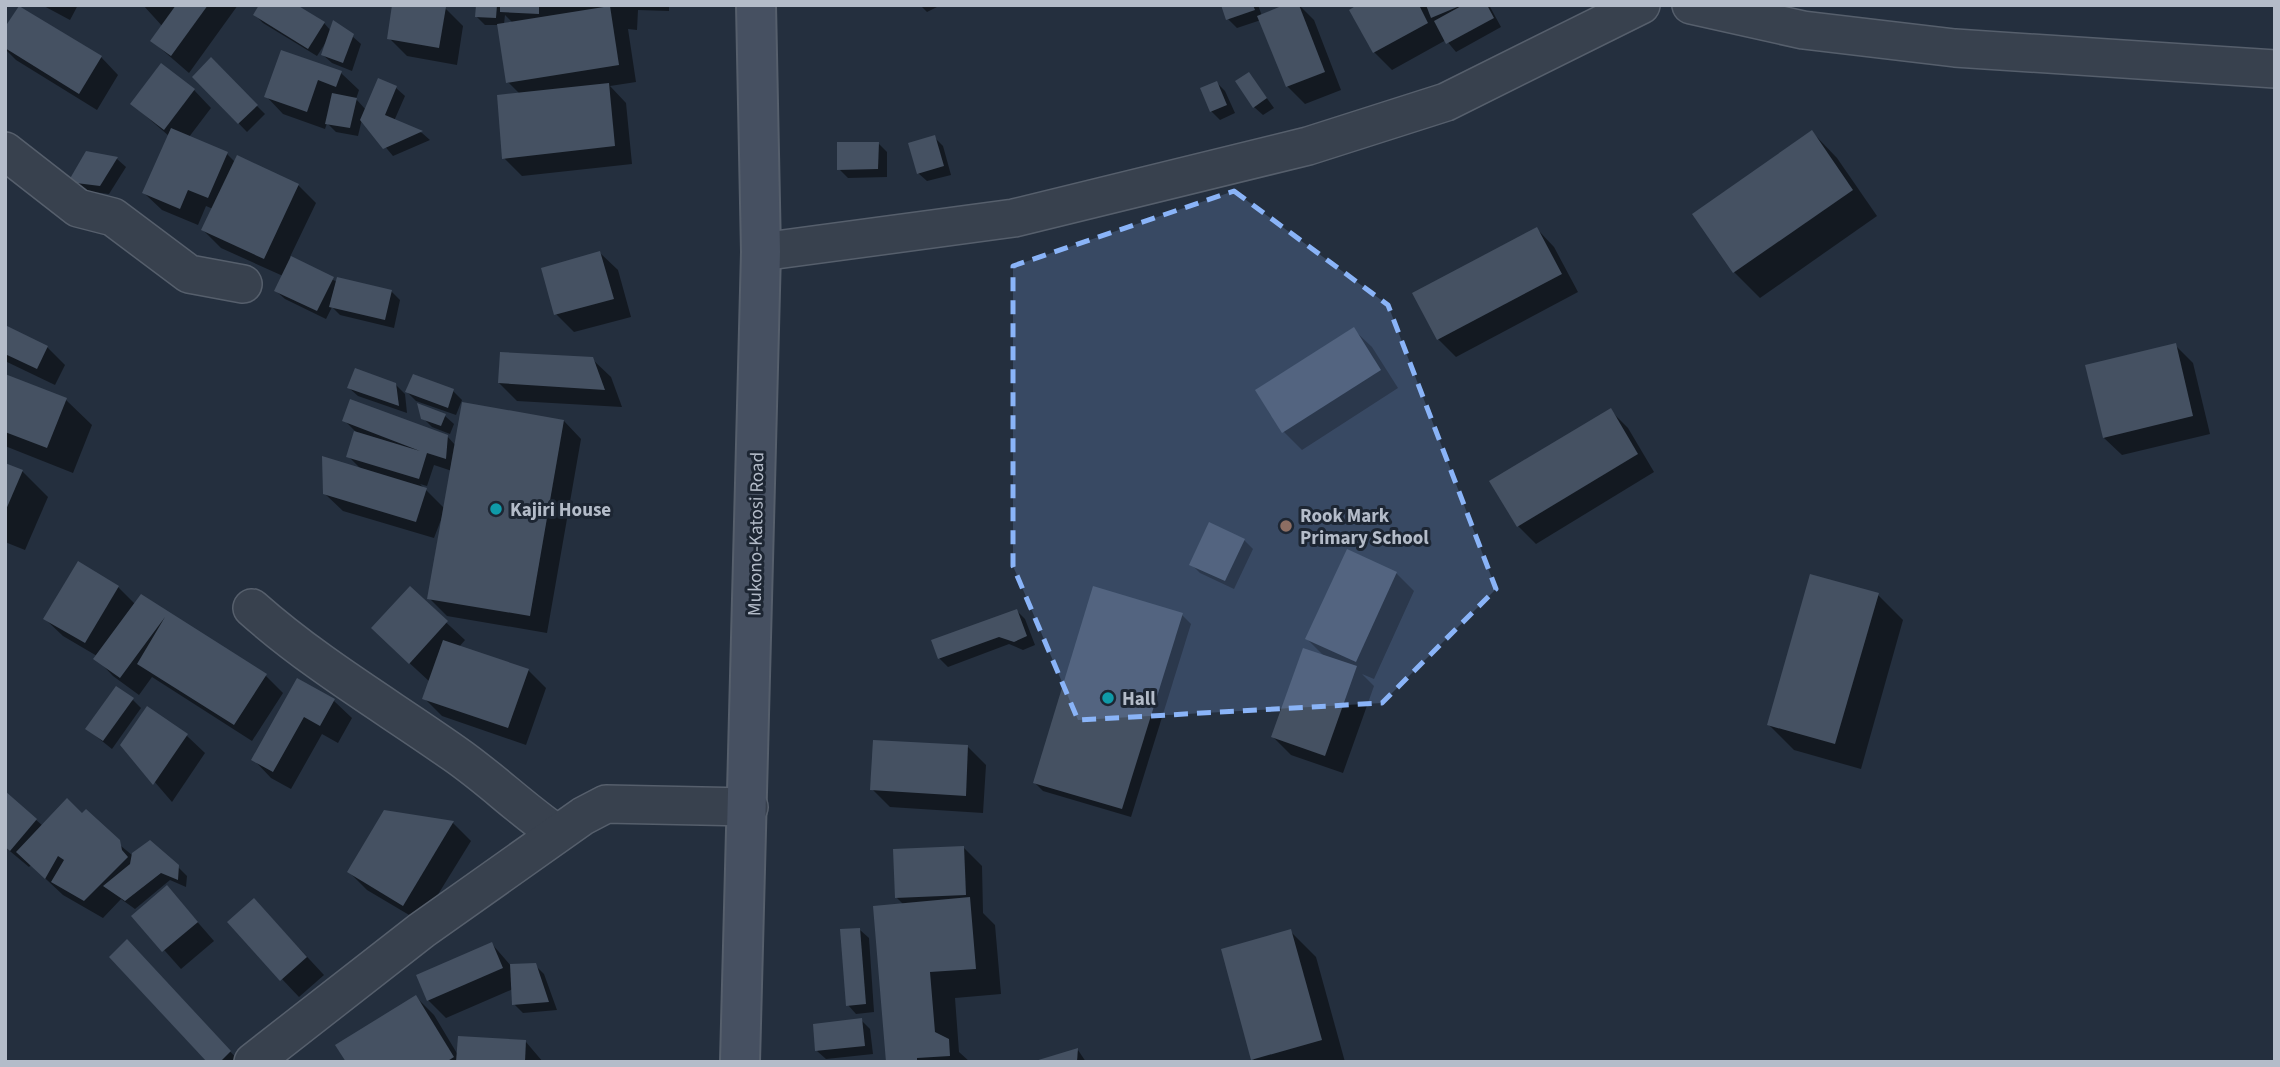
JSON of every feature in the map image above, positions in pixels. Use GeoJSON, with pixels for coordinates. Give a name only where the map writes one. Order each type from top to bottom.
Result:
{"type":"FeatureCollection","features":[{"type":"Feature","properties":{"kind":"main road","name":"Mukono-Katosi Road"},"geometry":{"type":"LineString","coordinates":[[740,1062],[749,807],[761,252],[756,5]]}},
{"type":"Feature","properties":{"kind":"street"},"geometry":{"type":"LineString","coordinates":[[761,252],[1014,218],[1308,145],[1446,102],[1641,5]]}},
{"type":"Feature","properties":{"kind":"street"},"geometry":{"type":"LineString","coordinates":[[1690,5],[1803,30],[1955,48],[2275,69]]}},
{"type":"Feature","properties":{"kind":"street"},"geometry":{"type":"LineString","coordinates":[[5,150],[78,208],[113,217],[189,274],[243,284]]}},
{"type":"Feature","properties":{"kind":"street"},"geometry":{"type":"LineString","coordinates":[[252,608],[296,647],[457,755],[505,792],[520,808],[556,833]]}},
{"type":"Feature","properties":{"kind":"street"},"geometry":{"type":"LineString","coordinates":[[253,1062],[422,930],[556,833],[606,804],[749,807]]}},
{"type":"Feature","properties":{"kind":"highlighted area"},"geometry":{"type":"Polygon","coordinates":[[[1234,191],[1388,305],[1496,589],[1382,703],[1078,720],[1013,566],[1013,266],[1234,191]]]}},
{"type":"Feature","properties":{"kind":"building"},"geometry":{"type":"Polygon","coordinates":[[[176,5],[208,5],[171,56],[150,41],[176,5]]]}},
{"type":"Feature","properties":{"kind":"building"},"geometry":{"type":"Polygon","coordinates":[[[259,5],[297,5],[325,22],[308,49],[253,15],[259,5]]]}},
{"type":"Feature","properties":{"kind":"building"},"geometry":{"type":"Polygon","coordinates":[[[392,5],[446,7],[439,48],[387,39],[392,5]]]}},
{"type":"Feature","properties":{"kind":"building"},"geometry":{"type":"Polygon","coordinates":[[[476,5],[497,5],[496,18],[475,17],[476,5]]]}},
{"type":"Feature","properties":{"kind":"building"},"geometry":{"type":"Polygon","coordinates":[[[500,5],[539,5],[539,14],[500,12],[500,5]]]}},
{"type":"Feature","properties":{"kind":"building"},"geometry":{"type":"Polygon","coordinates":[[[1221,5],[1253,5],[1255,10],[1226,20],[1221,5]]]}},
{"type":"Feature","properties":{"kind":"building"},"geometry":{"type":"Polygon","coordinates":[[[1284,5],[1299,5],[1325,72],[1286,87],[1257,16],[1284,5]]]}},
{"type":"Feature","properties":{"kind":"building"},"geometry":{"type":"Polygon","coordinates":[[[1357,5],[1419,5],[1428,23],[1373,53],[1349,10],[1357,5]]]}},
{"type":"Feature","properties":{"kind":"building"},"geometry":{"type":"Polygon","coordinates":[[[1426,5],[1462,5],[1431,18],[1426,5]]]}},
{"type":"Feature","properties":{"kind":"building"},"geometry":{"type":"Polygon","coordinates":[[[1463,5],[1487,5],[1494,18],[1446,44],[1434,21],[1463,5]]]}},
{"type":"Feature","properties":{"kind":"building"},"geometry":{"type":"Polygon","coordinates":[[[19,6],[102,56],[79,94],[5,48],[5,27],[19,6]]]}},
{"type":"Feature","properties":{"kind":"building"},"geometry":{"type":"Polygon","coordinates":[[[610,6],[619,65],[506,83],[497,24],[610,6]]]}},
{"type":"Feature","properties":{"kind":"building"},"geometry":{"type":"Polygon","coordinates":[[[333,20],[354,34],[343,63],[321,55],[333,20]]]}},
{"type":"Feature","properties":{"kind":"building"},"geometry":{"type":"Polygon","coordinates":[[[281,50],[342,71],[336,87],[318,80],[307,112],[264,97],[281,50]]]}},
{"type":"Feature","properties":{"kind":"building"},"geometry":{"type":"Polygon","coordinates":[[[211,57],[258,105],[238,124],[192,77],[211,57]]]}},
{"type":"Feature","properties":{"kind":"building"},"geometry":{"type":"Polygon","coordinates":[[[161,63],[195,89],[164,130],[130,104],[161,63]]]}},
{"type":"Feature","properties":{"kind":"building"},"geometry":{"type":"Polygon","coordinates":[[[1249,72],[1267,98],[1253,108],[1235,81],[1249,72]]]}},
{"type":"Feature","properties":{"kind":"building"},"geometry":{"type":"Polygon","coordinates":[[[378,78],[397,86],[385,115],[423,131],[383,149],[360,120],[378,78]]]}},
{"type":"Feature","properties":{"kind":"building"},"geometry":{"type":"Polygon","coordinates":[[[1217,81],[1227,105],[1210,112],[1200,88],[1217,81]]]}},
{"type":"Feature","properties":{"kind":"building"},"geometry":{"type":"Polygon","coordinates":[[[609,83],[615,146],[502,159],[497,95],[609,83]]]}},
{"type":"Feature","properties":{"kind":"building"},"geometry":{"type":"Polygon","coordinates":[[[332,93],[357,98],[350,128],[325,124],[332,93]]]}},
{"type":"Feature","properties":{"kind":"building"},"geometry":{"type":"Polygon","coordinates":[[[171,128],[228,152],[208,198],[188,190],[180,209],[142,193],[171,128]]]}},
{"type":"Feature","properties":{"kind":"building"},"geometry":{"type":"Polygon","coordinates":[[[1812,130],[1853,190],[1733,273],[1692,214],[1812,130]]]}},
{"type":"Feature","properties":{"kind":"building"},"geometry":{"type":"Polygon","coordinates":[[[935,135],[944,166],[917,174],[908,143],[935,135]]]}},
{"type":"Feature","properties":{"kind":"building"},"geometry":{"type":"Polygon","coordinates":[[[837,142],[879,142],[878,169],[837,170],[837,142]]]}},
{"type":"Feature","properties":{"kind":"building"},"geometry":{"type":"Polygon","coordinates":[[[86,151],[118,157],[100,186],[68,182],[86,151]]]}},
{"type":"Feature","properties":{"kind":"building"},"geometry":{"type":"Polygon","coordinates":[[[237,155],[299,184],[264,259],[201,230],[237,155]]]}},
{"type":"Feature","properties":{"kind":"building"},"geometry":{"type":"Polygon","coordinates":[[[1537,227],[1562,274],[1437,340],[1412,293],[1537,227]]]}},
{"type":"Feature","properties":{"kind":"building"},"geometry":{"type":"Polygon","coordinates":[[[600,251],[614,299],[554,315],[541,268],[600,251]]]}},
{"type":"Feature","properties":{"kind":"building"},"geometry":{"type":"Polygon","coordinates":[[[291,256],[334,277],[317,311],[274,291],[291,256]]]}},
{"type":"Feature","properties":{"kind":"building"},"geometry":{"type":"Polygon","coordinates":[[[337,277],[392,290],[385,320],[329,307],[337,277]]]}},
{"type":"Feature","properties":{"kind":"building"},"geometry":{"type":"Polygon","coordinates":[[[5,325],[48,346],[37,369],[5,354],[5,325]]]}},
{"type":"Feature","properties":{"kind":"building"},"geometry":{"type":"Polygon","coordinates":[[[1354,327],[1381,370],[1282,433],[1255,390],[1354,327]]]}},
{"type":"Feature","properties":{"kind":"building"},"geometry":{"type":"Polygon","coordinates":[[[2176,343],[2193,416],[2103,438],[2085,365],[2176,343]]]}},
{"type":"Feature","properties":{"kind":"building"},"geometry":{"type":"Polygon","coordinates":[[[500,352],[593,357],[605,390],[498,383],[500,352]]]}},
{"type":"Feature","properties":{"kind":"building"},"geometry":{"type":"Polygon","coordinates":[[[355,368],[396,383],[399,406],[347,388],[355,368]]]}},
{"type":"Feature","properties":{"kind":"building"},"geometry":{"type":"Polygon","coordinates":[[[5,374],[67,398],[47,448],[5,432],[5,374]]]}},
{"type":"Feature","properties":{"kind":"building"},"geometry":{"type":"Polygon","coordinates":[[[413,374],[454,389],[448,408],[405,392],[413,374]]]}},
{"type":"Feature","properties":{"kind":"building"},"geometry":{"type":"Polygon","coordinates":[[[350,399],[448,435],[446,459],[427,453],[419,479],[346,457],[354,431],[420,451],[342,421],[350,399]]]}},
{"type":"Feature","properties":{"kind":"building","name":"Kajiri House"},"geometry":{"type":"Polygon","coordinates":[[[462,402],[564,420],[530,616],[427,599],[462,402]]]}},
{"type":"Feature","properties":{"kind":"building"},"geometry":{"type":"Polygon","coordinates":[[[417,403],[446,414],[441,426],[421,419],[417,403]]]}},
{"type":"Feature","properties":{"kind":"building"},"geometry":{"type":"Polygon","coordinates":[[[1611,408],[1638,454],[1517,527],[1489,481],[1611,408]]]}},
{"type":"Feature","properties":{"kind":"building"},"geometry":{"type":"Polygon","coordinates":[[[322,456],[427,488],[416,522],[323,494],[322,456]]]}},
{"type":"Feature","properties":{"kind":"building"},"geometry":{"type":"Polygon","coordinates":[[[5,463],[23,470],[5,512],[5,463]]]}},
{"type":"Feature","properties":{"kind":"building"},"geometry":{"type":"Polygon","coordinates":[[[1209,522],[1245,539],[1225,581],[1189,565],[1209,522]]]}},
{"type":"Feature","properties":{"kind":"building"},"geometry":{"type":"Polygon","coordinates":[[[1347,549],[1397,572],[1356,662],[1305,639],[1347,549]]]}},
{"type":"Feature","properties":{"kind":"building"},"geometry":{"type":"Polygon","coordinates":[[[78,561],[119,586],[85,643],[43,619],[78,561]]]}},
{"type":"Feature","properties":{"kind":"building"},"geometry":{"type":"Polygon","coordinates":[[[1810,574],[1879,593],[1835,744],[1767,725],[1810,574]]]}},
{"type":"Feature","properties":{"kind":"building"},"geometry":{"type":"Polygon","coordinates":[[[410,586],[448,621],[409,664],[371,628],[410,586]]]}},
{"type":"Feature","properties":{"kind":"building","name":"Hall"},"geometry":{"type":"Polygon","coordinates":[[[1093,586],[1183,613],[1122,809],[1033,783],[1093,586]]]}},
{"type":"Feature","properties":{"kind":"building"},"geometry":{"type":"Polygon","coordinates":[[[141,594],[267,674],[234,725],[137,664],[165,617],[120,678],[93,659],[141,594]]]}},
{"type":"Feature","properties":{"kind":"building"},"geometry":{"type":"Polygon","coordinates":[[[1017,609],[1027,636],[1014,642],[999,637],[938,659],[931,640],[1017,609]]]}},
{"type":"Feature","properties":{"kind":"building"},"geometry":{"type":"Polygon","coordinates":[[[443,640],[529,669],[508,728],[422,699],[443,640]]]}},
{"type":"Feature","properties":{"kind":"building"},"geometry":{"type":"Polygon","coordinates":[[[1303,648],[1357,666],[1325,756],[1271,737],[1303,648]]]}},
{"type":"Feature","properties":{"kind":"building"},"geometry":{"type":"Polygon","coordinates":[[[297,678],[335,699],[320,726],[304,717],[273,772],[251,760],[297,678]]]}},
{"type":"Feature","properties":{"kind":"building"},"geometry":{"type":"Polygon","coordinates":[[[116,686],[134,698],[103,741],[85,729],[116,686]]]}},
{"type":"Feature","properties":{"kind":"building"},"geometry":{"type":"Polygon","coordinates":[[[147,706],[188,734],[153,785],[120,745],[147,706]]]}},
{"type":"Feature","properties":{"kind":"building"},"geometry":{"type":"Polygon","coordinates":[[[873,740],[968,745],[966,796],[870,790],[873,740]]]}},
{"type":"Feature","properties":{"kind":"building"},"geometry":{"type":"Polygon","coordinates":[[[5,791],[37,819],[10,851],[5,847],[5,791]]]}},
{"type":"Feature","properties":{"kind":"building"},"geometry":{"type":"Polygon","coordinates":[[[67,798],[82,813],[86,809],[120,840],[122,850],[128,857],[84,901],[51,882],[64,860],[58,856],[45,879],[16,852],[67,798]]]}},
{"type":"Feature","properties":{"kind":"building"},"geometry":{"type":"Polygon","coordinates":[[[384,810],[454,821],[403,906],[347,872],[384,810]]]}},
{"type":"Feature","properties":{"kind":"building"},"geometry":{"type":"Polygon","coordinates":[[[150,840],[179,865],[178,880],[161,873],[125,901],[103,886],[130,864],[132,853],[150,840]]]}},
{"type":"Feature","properties":{"kind":"building"},"geometry":{"type":"Polygon","coordinates":[[[964,846],[966,895],[895,898],[893,849],[964,846]]]}},
{"type":"Feature","properties":{"kind":"building"},"geometry":{"type":"Polygon","coordinates":[[[167,885],[198,922],[162,952],[131,916],[167,885]]]}},
{"type":"Feature","properties":{"kind":"building"},"geometry":{"type":"Polygon","coordinates":[[[970,897],[976,969],[930,972],[935,1032],[949,1039],[950,1056],[917,1058],[917,1062],[886,1062],[873,906],[970,897]]]}},
{"type":"Feature","properties":{"kind":"building"},"geometry":{"type":"Polygon","coordinates":[[[254,898],[307,957],[280,981],[227,922],[254,898]]]}},
{"type":"Feature","properties":{"kind":"building"},"geometry":{"type":"Polygon","coordinates":[[[860,928],[866,1004],[846,1006],[840,929],[860,928]]]}},
{"type":"Feature","properties":{"kind":"building"},"geometry":{"type":"Polygon","coordinates":[[[1291,929],[1322,1040],[1251,1060],[1221,949],[1291,929]]]}},
{"type":"Feature","properties":{"kind":"building"},"geometry":{"type":"Polygon","coordinates":[[[127,939],[231,1051],[220,1062],[207,1062],[109,957],[127,939]]]}},
{"type":"Feature","properties":{"kind":"building"},"geometry":{"type":"Polygon","coordinates":[[[492,942],[503,968],[427,1001],[416,975],[492,942]]]}},
{"type":"Feature","properties":{"kind":"building"},"geometry":{"type":"Polygon","coordinates":[[[536,963],[549,1002],[512,1005],[510,964],[536,963]]]}},
{"type":"Feature","properties":{"kind":"building"},"geometry":{"type":"Polygon","coordinates":[[[416,995],[454,1057],[446,1062],[346,1062],[335,1045],[416,995]]]}},
{"type":"Feature","properties":{"kind":"building"},"geometry":{"type":"Polygon","coordinates":[[[862,1018],[865,1046],[815,1051],[813,1024],[862,1018]]]}},
{"type":"Feature","properties":{"kind":"building"},"geometry":{"type":"Polygon","coordinates":[[[458,1036],[526,1040],[525,1062],[456,1062],[458,1036]]]}},
{"type":"Feature","properties":{"kind":"building"},"geometry":{"type":"Polygon","coordinates":[[[1078,1048],[1077,1062],[1035,1061],[1078,1048]]]}},
{"type":"Feature","properties":{"kind":"place","name":"Kajiri House"},"geometry":{"type":"Point","coordinates":[496,509]}},
{"type":"Feature","properties":{"kind":"place","name":"Rook Mark Primary School"},"geometry":{"type":"Point","coordinates":[1286,526]}},
{"type":"Feature","properties":{"kind":"place","name":"Hall"},"geometry":{"type":"Point","coordinates":[1108,698]}}]}
